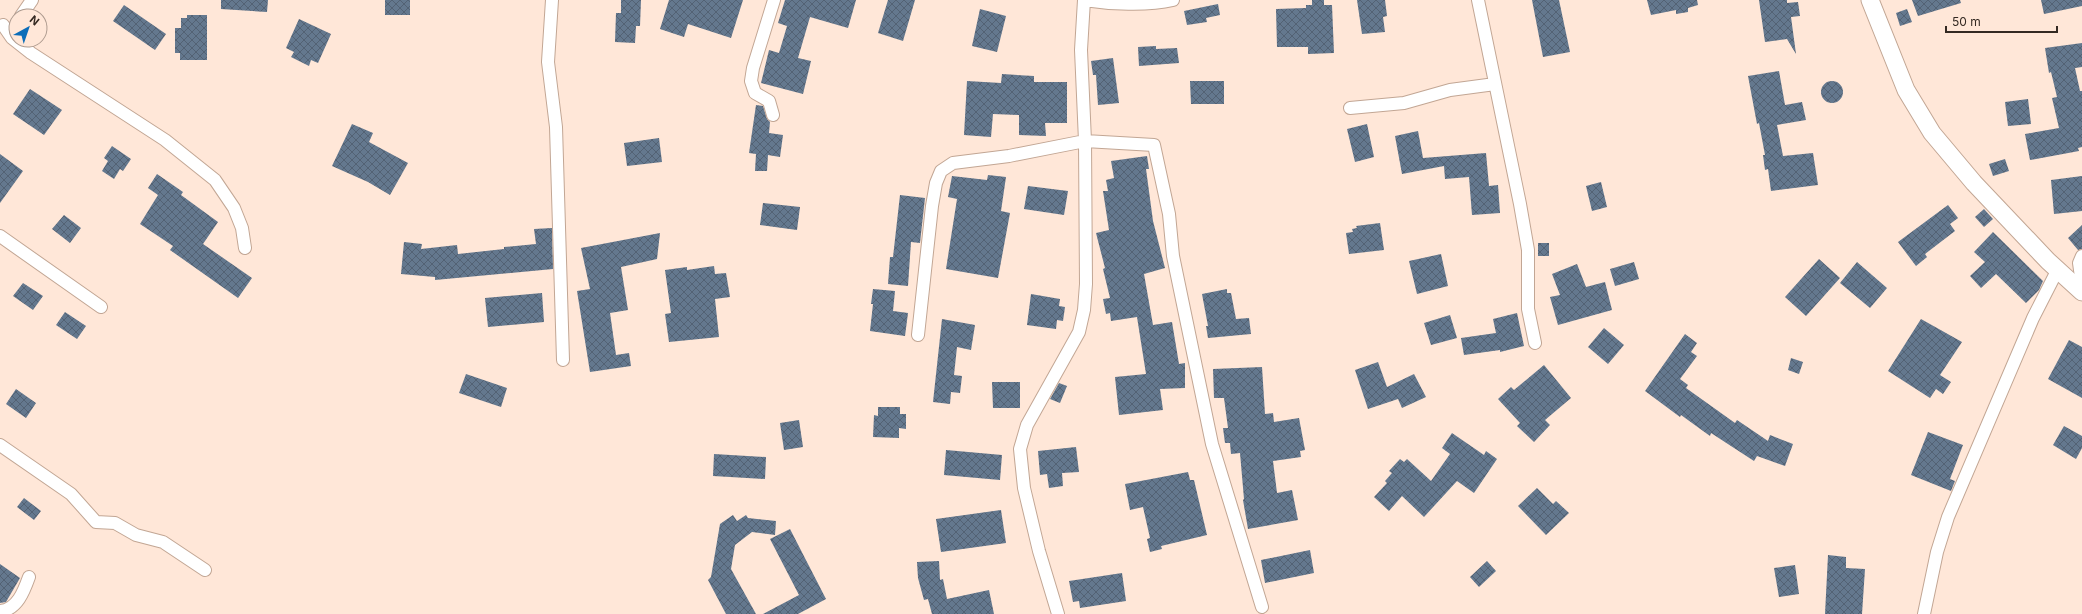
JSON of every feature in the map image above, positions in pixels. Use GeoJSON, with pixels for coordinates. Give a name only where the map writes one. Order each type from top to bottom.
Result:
{"type":"FeatureCollection","features":[{"type":"Feature","properties":{"kind":"street"},"geometry":{"type":"LineString","coordinates":[[552,0],[548,62],[556,127],[563,360]]}},
{"type":"Feature","properties":{"kind":"street"},"geometry":{"type":"LineString","coordinates":[[773,115],[769,101],[755,93],[751,81],[762,37],[774,0]]}},
{"type":"Feature","properties":{"kind":"street"},"geometry":{"type":"LineString","coordinates":[[1058,614],[1039,551],[1027,502],[1020,449],[1026,425],[1079,332],[1084,310],[1086,284],[1085,141],[1081,50],[1084,0],[1162,2],[1173,0]]}},
{"type":"Feature","properties":{"kind":"street"},"geometry":{"type":"LineString","coordinates":[[1478,0],[1528,250],[1528,309],[1535,344]]}},
{"type":"Feature","properties":{"kind":"street"},"geometry":{"type":"LineString","coordinates":[[1870,0],[1906,90],[1932,133],[1974,183],[2082,292]]}},
{"type":"Feature","properties":{"kind":"street"},"geometry":{"type":"LineString","coordinates":[[1,25],[12,38],[31,53],[165,140],[215,180],[234,208],[242,228],[245,248]]}},
{"type":"Feature","properties":{"kind":"street"},"geometry":{"type":"LineString","coordinates":[[1350,108],[1404,103],[1450,90],[1495,84]]}},
{"type":"Feature","properties":{"kind":"street"},"geometry":{"type":"LineString","coordinates":[[918,334],[932,206],[936,183],[941,171],[953,162],[1009,156],[1085,141],[1154,144],[1169,214],[1173,256],[1212,444],[1262,607]]}},
{"type":"Feature","properties":{"kind":"street"},"geometry":{"type":"LineString","coordinates":[[0,236],[101,307]]}},
{"type":"Feature","properties":{"kind":"street"},"geometry":{"type":"LineString","coordinates":[[2082,256],[2079,262],[2082,284]]}},
{"type":"Feature","properties":{"kind":"street"},"geometry":{"type":"LineString","coordinates":[[1924,614],[1937,552],[1948,518],[2033,318],[2058,269]]}},
{"type":"Feature","properties":{"kind":"street"},"geometry":{"type":"LineString","coordinates":[[0,445],[71,494],[96,522],[115,523],[136,535],[163,542],[205,570]]}},
{"type":"Feature","properties":{"kind":"street"},"geometry":{"type":"LineString","coordinates":[[0,611],[4,611],[20,599],[29,577]]}},
{"type":"Feature","properties":{"kind":"building"},"geometry":{"type":"Polygon","coordinates":[[[221,0],[268,0],[267,12],[221,9],[221,0]]]}},
{"type":"Feature","properties":{"kind":"building"},"geometry":{"type":"Polygon","coordinates":[[[385,0],[410,0],[410,15],[385,15],[385,0]]]}},
{"type":"Feature","properties":{"kind":"building"},"geometry":{"type":"Polygon","coordinates":[[[621,0],[641,0],[640,26],[636,26],[635,43],[615,42],[616,13],[621,13],[621,0]]]}},
{"type":"Feature","properties":{"kind":"building"},"geometry":{"type":"Polygon","coordinates":[[[669,0],[743,0],[731,38],[688,24],[684,37],[660,29],[669,0]]]}},
{"type":"Feature","properties":{"kind":"building"},"geometry":{"type":"Polygon","coordinates":[[[785,0],[856,0],[848,28],[810,17],[798,58],[811,61],[803,94],[761,83],[769,50],[779,53],[787,26],[778,23],[785,0]]]}},
{"type":"Feature","properties":{"kind":"building"},"geometry":{"type":"Polygon","coordinates":[[[888,0],[915,0],[903,41],[878,33],[888,0]]]}},
{"type":"Feature","properties":{"kind":"building"},"geometry":{"type":"Polygon","coordinates":[[[1312,0],[1324,0],[1324,5],[1332,5],[1334,53],[1308,54],[1308,47],[1277,47],[1276,9],[1306,8],[1306,5],[1312,5],[1312,0]]]}},
{"type":"Feature","properties":{"kind":"building"},"geometry":{"type":"Polygon","coordinates":[[[1357,0],[1385,0],[1387,16],[1383,17],[1385,32],[1362,34],[1357,0]]]}},
{"type":"Feature","properties":{"kind":"building"},"geometry":{"type":"Polygon","coordinates":[[[1532,0],[1559,0],[1570,52],[1543,57],[1532,0]]]}},
{"type":"Feature","properties":{"kind":"building"},"geometry":{"type":"Polygon","coordinates":[[[1647,0],[1697,0],[1698,5],[1688,8],[1688,12],[1676,14],[1676,10],[1651,15],[1647,0]]]}},
{"type":"Feature","properties":{"kind":"building"},"geometry":{"type":"Polygon","coordinates":[[[1759,0],[1787,0],[1787,3],[1798,2],[1800,16],[1791,17],[1796,54],[1787,39],[1765,42],[1759,0]]]}},
{"type":"Feature","properties":{"kind":"building"},"geometry":{"type":"Polygon","coordinates":[[[1912,0],[1960,0],[1961,3],[1918,16],[1912,0]]]}},
{"type":"Feature","properties":{"kind":"building"},"geometry":{"type":"Polygon","coordinates":[[[2041,0],[2082,0],[2082,6],[2044,14],[2041,0]]]}},
{"type":"Feature","properties":{"kind":"building"},"geometry":{"type":"Polygon","coordinates":[[[1218,4],[1220,15],[1206,18],[1207,22],[1187,25],[1184,11],[1218,4]]]}},
{"type":"Feature","properties":{"kind":"building"},"geometry":{"type":"Polygon","coordinates":[[[124,5],[166,34],[155,50],[113,21],[124,5]]]}},
{"type":"Feature","properties":{"kind":"building"},"geometry":{"type":"Polygon","coordinates":[[[980,9],[1006,16],[997,52],[972,46],[980,9]]]}},
{"type":"Feature","properties":{"kind":"building"},"geometry":{"type":"Polygon","coordinates":[[[1907,9],[1912,22],[1900,26],[1896,13],[1907,9]]]}},
{"type":"Feature","properties":{"kind":"building"},"geometry":{"type":"Polygon","coordinates":[[[187,15],[207,15],[207,60],[180,60],[180,53],[175,53],[175,28],[181,28],[181,18],[187,18],[187,15]]]}},
{"type":"Feature","properties":{"kind":"building"},"geometry":{"type":"Polygon","coordinates":[[[299,19],[331,34],[318,63],[311,60],[309,66],[291,57],[294,52],[286,48],[299,19]]]}},
{"type":"Feature","properties":{"kind":"building"},"geometry":{"type":"Polygon","coordinates":[[[2082,43],[2082,67],[2075,68],[2080,91],[2082,91],[2082,147],[2078,148],[2079,151],[2030,160],[2025,134],[2059,128],[2052,98],[2057,97],[2051,72],[2049,73],[2045,48],[2082,43]]]}},
{"type":"Feature","properties":{"kind":"building"},"geometry":{"type":"Polygon","coordinates":[[[1156,46],[1156,49],[1177,48],[1179,63],[1139,66],[1138,47],[1156,46]]]}},
{"type":"Feature","properties":{"kind":"building"},"geometry":{"type":"Polygon","coordinates":[[[1113,58],[1119,103],[1098,105],[1096,75],[1093,75],[1091,61],[1113,58]]]}},
{"type":"Feature","properties":{"kind":"building"},"geometry":{"type":"Polygon","coordinates":[[[1779,71],[1785,105],[1802,102],[1806,120],[1777,125],[1783,156],[1813,153],[1818,185],[1771,191],[1768,169],[1765,170],[1763,155],[1765,155],[1759,123],[1757,124],[1748,76],[1779,71]]]}},
{"type":"Feature","properties":{"kind":"building"},"geometry":{"type":"Polygon","coordinates":[[[1002,74],[1034,76],[1034,82],[1067,82],[1067,123],[1045,123],[1046,136],[1019,135],[1019,115],[993,114],[991,137],[964,135],[967,81],[1001,83],[1002,74]]]}},
{"type":"Feature","properties":{"kind":"building"},"geometry":{"type":"Polygon","coordinates":[[[1190,81],[1224,81],[1224,104],[1191,104],[1190,81]]]}},
{"type":"Feature","properties":{"kind":"building"},"geometry":{"type":"Polygon","coordinates":[[[1832,81],[1836,82],[1842,88],[1842,96],[1836,102],[1832,103],[1828,102],[1822,96],[1821,92],[1822,88],[1828,82],[1832,81]]]}},
{"type":"Feature","properties":{"kind":"building"},"geometry":{"type":"Polygon","coordinates":[[[30,89],[62,110],[44,135],[13,114],[30,89]]]}},
{"type":"Feature","properties":{"kind":"building"},"geometry":{"type":"Polygon","coordinates":[[[2028,99],[2031,124],[2008,126],[2005,102],[2028,99]]]}},
{"type":"Feature","properties":{"kind":"building"},"geometry":{"type":"Polygon","coordinates":[[[756,105],[763,106],[767,119],[770,122],[769,133],[783,135],[780,157],[768,155],[767,171],[755,171],[756,154],[749,153],[756,105]]]}},
{"type":"Feature","properties":{"kind":"building"},"geometry":{"type":"Polygon","coordinates":[[[352,124],[373,133],[369,142],[408,163],[390,195],[368,182],[332,166],[352,124]]]}},
{"type":"Feature","properties":{"kind":"building"},"geometry":{"type":"Polygon","coordinates":[[[1367,124],[1374,157],[1355,162],[1347,129],[1367,124]]]}},
{"type":"Feature","properties":{"kind":"building"},"geometry":{"type":"Polygon","coordinates":[[[1418,131],[1423,158],[1486,153],[1489,186],[1498,185],[1500,213],[1472,215],[1469,177],[1445,179],[1444,166],[1402,174],[1395,136],[1418,131]]]}},
{"type":"Feature","properties":{"kind":"building"},"geometry":{"type":"Polygon","coordinates":[[[659,138],[662,162],[627,166],[624,143],[659,138]]]}},
{"type":"Feature","properties":{"kind":"building"},"geometry":{"type":"Polygon","coordinates":[[[112,146],[131,159],[123,171],[120,169],[114,179],[102,171],[108,161],[104,158],[112,146]]]}},
{"type":"Feature","properties":{"kind":"building"},"geometry":{"type":"Polygon","coordinates":[[[0,154],[23,171],[0,203],[0,154]]]}},
{"type":"Feature","properties":{"kind":"building"},"geometry":{"type":"Polygon","coordinates":[[[1147,156],[1149,169],[1146,169],[1153,221],[1165,268],[1144,274],[1153,325],[1172,322],[1179,364],[1185,363],[1185,388],[1160,389],[1163,410],[1119,415],[1115,377],[1146,374],[1137,317],[1111,321],[1110,313],[1106,314],[1103,299],[1110,298],[1103,269],[1105,268],[1096,233],[1109,230],[1103,191],[1108,191],[1106,180],[1114,178],[1111,161],[1147,156]]]}},
{"type":"Feature","properties":{"kind":"building"},"geometry":{"type":"Polygon","coordinates":[[[2005,159],[2009,171],[1993,176],[1989,164],[2005,159]]]}},
{"type":"Feature","properties":{"kind":"building"},"geometry":{"type":"Polygon","coordinates":[[[157,174],[183,192],[181,195],[218,222],[203,244],[252,278],[238,298],[170,250],[173,246],[140,224],[158,195],[148,188],[157,174]]]}},
{"type":"Feature","properties":{"kind":"building"},"geometry":{"type":"Polygon","coordinates":[[[988,175],[1006,177],[1001,211],[1010,213],[998,278],[946,269],[957,199],[948,197],[952,176],[987,180],[988,175]]]}},
{"type":"Feature","properties":{"kind":"building"},"geometry":{"type":"Polygon","coordinates":[[[2082,176],[2082,211],[2054,214],[2051,180],[2082,176]]]}},
{"type":"Feature","properties":{"kind":"building"},"geometry":{"type":"Polygon","coordinates":[[[1601,182],[1607,207],[1592,211],[1586,186],[1601,182]]]}},
{"type":"Feature","properties":{"kind":"building"},"geometry":{"type":"Polygon","coordinates":[[[1028,186],[1068,191],[1064,215],[1024,209],[1028,186]]]}},
{"type":"Feature","properties":{"kind":"building"},"geometry":{"type":"Polygon","coordinates":[[[900,195],[925,198],[920,243],[911,242],[908,286],[888,284],[890,257],[893,257],[900,195]]]}},
{"type":"Feature","properties":{"kind":"building"},"geometry":{"type":"Polygon","coordinates":[[[763,203],[800,207],[797,230],[760,225],[763,203]]]}},
{"type":"Feature","properties":{"kind":"building"},"geometry":{"type":"Polygon","coordinates":[[[1948,205],[1958,218],[1950,224],[1955,231],[1925,254],[1927,257],[1916,266],[1898,242],[1948,205]]]}},
{"type":"Feature","properties":{"kind":"building"},"geometry":{"type":"Polygon","coordinates":[[[1984,209],[1993,219],[1984,227],[1975,217],[1984,209]]]}},
{"type":"Feature","properties":{"kind":"building"},"geometry":{"type":"Polygon","coordinates":[[[64,215],[81,228],[70,243],[52,229],[64,215]]]}},
{"type":"Feature","properties":{"kind":"building"},"geometry":{"type":"Polygon","coordinates":[[[1380,223],[1384,250],[1349,254],[1346,233],[1353,232],[1352,229],[1357,228],[1356,226],[1380,223]]]}},
{"type":"Feature","properties":{"kind":"building"},"geometry":{"type":"Polygon","coordinates":[[[2082,225],[2082,249],[2078,250],[2068,238],[2082,225]]]}},
{"type":"Feature","properties":{"kind":"building"},"geometry":{"type":"Polygon","coordinates":[[[552,228],[553,269],[435,280],[435,277],[401,274],[404,242],[422,244],[421,249],[457,245],[458,254],[536,244],[534,229],[552,228]]]}},
{"type":"Feature","properties":{"kind":"building"},"geometry":{"type":"Polygon","coordinates":[[[1993,232],[2043,281],[2039,290],[2026,303],[1996,274],[1981,288],[1970,276],[1985,262],[1974,252],[1993,232]]]}},
{"type":"Feature","properties":{"kind":"building"},"geometry":{"type":"Polygon","coordinates":[[[660,233],[657,259],[621,267],[628,310],[610,313],[616,355],[629,353],[631,366],[590,372],[577,291],[590,289],[581,248],[660,233]]]}},
{"type":"Feature","properties":{"kind":"building"},"geometry":{"type":"Polygon","coordinates":[[[1538,243],[1549,243],[1549,256],[1538,256],[1538,243]]]}},
{"type":"Feature","properties":{"kind":"building"},"geometry":{"type":"Polygon","coordinates":[[[1441,254],[1448,286],[1417,294],[1409,261],[1441,254]]]}},
{"type":"Feature","properties":{"kind":"building"},"geometry":{"type":"Polygon","coordinates":[[[1819,259],[1840,278],[1806,316],[1785,297],[1819,259]]]}},
{"type":"Feature","properties":{"kind":"building"},"geometry":{"type":"Polygon","coordinates":[[[1634,262],[1639,279],[1615,286],[1610,269],[1634,262]]]}},
{"type":"Feature","properties":{"kind":"building"},"geometry":{"type":"Polygon","coordinates":[[[1857,262],[1887,288],[1870,308],[1840,283],[1857,262]]]}},
{"type":"Feature","properties":{"kind":"building"},"geometry":{"type":"Polygon","coordinates":[[[1577,264],[1586,287],[1605,282],[1612,310],[1558,325],[1550,297],[1560,295],[1552,274],[1577,264]]]}},
{"type":"Feature","properties":{"kind":"building"},"geometry":{"type":"Polygon","coordinates":[[[714,266],[715,274],[726,273],[730,297],[715,299],[719,337],[669,342],[665,314],[671,313],[665,270],[687,267],[687,270],[714,266]]]}},
{"type":"Feature","properties":{"kind":"building"},"geometry":{"type":"Polygon","coordinates":[[[23,283],[43,296],[33,310],[13,296],[23,283]]]}},
{"type":"Feature","properties":{"kind":"building"},"geometry":{"type":"Polygon","coordinates":[[[873,289],[895,291],[893,311],[908,313],[905,336],[870,331],[873,289]]]}},
{"type":"Feature","properties":{"kind":"building"},"geometry":{"type":"Polygon","coordinates":[[[1227,289],[1227,293],[1231,293],[1236,319],[1249,318],[1251,334],[1208,338],[1206,326],[1208,326],[1202,294],[1227,289]]]}},
{"type":"Feature","properties":{"kind":"building"},"geometry":{"type":"Polygon","coordinates":[[[542,293],[544,322],[488,327],[485,298],[542,293]]]}},
{"type":"Feature","properties":{"kind":"building"},"geometry":{"type":"Polygon","coordinates":[[[1031,294],[1060,299],[1059,306],[1065,307],[1063,321],[1057,320],[1056,329],[1027,325],[1031,294]]]}},
{"type":"Feature","properties":{"kind":"building"},"geometry":{"type":"Polygon","coordinates":[[[65,312],[86,326],[77,339],[56,325],[65,312]]]}},
{"type":"Feature","properties":{"kind":"building"},"geometry":{"type":"Polygon","coordinates":[[[1517,313],[1524,346],[1500,352],[1500,350],[1464,355],[1461,338],[1496,333],[1493,319],[1517,313]]]}},
{"type":"Feature","properties":{"kind":"building"},"geometry":{"type":"Polygon","coordinates":[[[1450,315],[1457,338],[1431,345],[1424,323],[1450,315]]]}},
{"type":"Feature","properties":{"kind":"building"},"geometry":{"type":"Polygon","coordinates":[[[942,319],[975,325],[971,350],[957,347],[954,375],[962,376],[960,393],[951,392],[950,404],[933,402],[942,319]]]}},
{"type":"Feature","properties":{"kind":"building"},"geometry":{"type":"Polygon","coordinates":[[[1921,319],[1962,342],[1940,375],[1951,382],[1943,394],[1936,389],[1930,398],[1888,371],[1921,319]]]}},
{"type":"Feature","properties":{"kind":"building"},"geometry":{"type":"Polygon","coordinates":[[[1604,328],[1624,345],[1608,364],[1588,347],[1604,328]]]}},
{"type":"Feature","properties":{"kind":"building"},"geometry":{"type":"Polygon","coordinates":[[[1685,334],[1697,343],[1691,352],[1697,356],[1680,379],[1688,385],[1686,388],[1735,423],[1737,420],[1768,441],[1770,435],[1793,444],[1785,466],[1757,456],[1754,461],[1711,433],[1710,436],[1681,415],[1680,417],[1645,391],[1685,334]]]}},
{"type":"Feature","properties":{"kind":"building"},"geometry":{"type":"Polygon","coordinates":[[[2069,340],[2082,347],[2082,398],[2048,379],[2069,340]]]}},
{"type":"Feature","properties":{"kind":"building"},"geometry":{"type":"Polygon","coordinates":[[[1791,358],[1803,362],[1799,374],[1788,370],[1791,358]]]}},
{"type":"Feature","properties":{"kind":"building"},"geometry":{"type":"Polygon","coordinates":[[[1378,362],[1387,387],[1414,374],[1426,397],[1402,408],[1398,399],[1368,409],[1355,370],[1378,362]]]}},
{"type":"Feature","properties":{"kind":"building"},"geometry":{"type":"Polygon","coordinates":[[[1544,365],[1571,398],[1545,420],[1550,425],[1534,442],[1517,426],[1520,423],[1498,399],[1511,387],[1514,390],[1544,365]]]}},
{"type":"Feature","properties":{"kind":"building"},"geometry":{"type":"Polygon","coordinates":[[[1262,367],[1265,414],[1273,413],[1274,422],[1299,418],[1305,450],[1300,451],[1301,457],[1273,461],[1277,493],[1292,490],[1298,520],[1248,529],[1243,500],[1240,453],[1231,454],[1230,443],[1225,443],[1223,428],[1228,428],[1224,398],[1214,398],[1213,369],[1262,367]]]}},
{"type":"Feature","properties":{"kind":"building"},"geometry":{"type":"Polygon","coordinates":[[[466,374],[507,388],[501,407],[459,393],[466,374]]]}},
{"type":"Feature","properties":{"kind":"building"},"geometry":{"type":"Polygon","coordinates":[[[992,382],[1020,382],[1020,408],[993,408],[992,382]]]}},
{"type":"Feature","properties":{"kind":"building"},"geometry":{"type":"Polygon","coordinates":[[[1059,383],[1067,386],[1060,403],[1050,399],[1059,383]]]}},
{"type":"Feature","properties":{"kind":"building"},"geometry":{"type":"Polygon","coordinates":[[[16,389],[36,403],[26,418],[6,404],[16,389]]]}},
{"type":"Feature","properties":{"kind":"building"},"geometry":{"type":"Polygon","coordinates":[[[878,407],[900,407],[900,414],[906,414],[906,429],[899,428],[899,438],[873,437],[874,415],[878,416],[878,407]]]}},
{"type":"Feature","properties":{"kind":"building"},"geometry":{"type":"Polygon","coordinates":[[[799,420],[803,447],[784,450],[780,423],[799,420]]]}},
{"type":"Feature","properties":{"kind":"building"},"geometry":{"type":"Polygon","coordinates":[[[2064,426],[2082,436],[2082,448],[2076,459],[2053,445],[2064,426]]]}},
{"type":"Feature","properties":{"kind":"building"},"geometry":{"type":"Polygon","coordinates":[[[1928,432],[1963,445],[1950,479],[1955,481],[1951,491],[1911,475],[1928,432]]]}},
{"type":"Feature","properties":{"kind":"building"},"geometry":{"type":"Polygon","coordinates":[[[1452,433],[1484,455],[1486,451],[1497,459],[1474,493],[1457,481],[1424,517],[1402,496],[1389,511],[1374,497],[1387,483],[1385,481],[1392,473],[1389,471],[1400,459],[1404,462],[1407,459],[1431,481],[1450,454],[1442,448],[1452,433]]]}},
{"type":"Feature","properties":{"kind":"building"},"geometry":{"type":"Polygon","coordinates":[[[1076,447],[1079,472],[1062,473],[1063,486],[1049,488],[1047,474],[1040,475],[1038,451],[1076,447]]]}},
{"type":"Feature","properties":{"kind":"building"},"geometry":{"type":"Polygon","coordinates":[[[946,450],[1002,455],[1000,480],[944,475],[946,450]]]}},
{"type":"Feature","properties":{"kind":"building"},"geometry":{"type":"Polygon","coordinates":[[[714,454],[766,457],[765,479],[713,476],[714,454]]]}},
{"type":"Feature","properties":{"kind":"building"},"geometry":{"type":"Polygon","coordinates":[[[1188,472],[1190,480],[1194,480],[1207,535],[1161,546],[1162,549],[1150,552],[1147,539],[1150,538],[1143,507],[1130,510],[1125,484],[1188,472]]]}},
{"type":"Feature","properties":{"kind":"building"},"geometry":{"type":"Polygon","coordinates":[[[1537,488],[1553,504],[1556,501],[1569,513],[1546,535],[1518,506],[1537,488]]]}},
{"type":"Feature","properties":{"kind":"building"},"geometry":{"type":"Polygon","coordinates":[[[24,498],[41,511],[34,520],[17,507],[24,498]]]}},
{"type":"Feature","properties":{"kind":"building"},"geometry":{"type":"Polygon","coordinates":[[[1001,510],[1006,543],[941,552],[936,519],[1001,510]]]}},
{"type":"Feature","properties":{"kind":"building"},"geometry":{"type":"Polygon","coordinates":[[[733,515],[737,521],[746,515],[748,518],[776,521],[775,535],[752,532],[735,545],[731,569],[756,614],[726,614],[708,580],[711,577],[720,524],[733,515]]]}},
{"type":"Feature","properties":{"kind":"building"},"geometry":{"type":"Polygon","coordinates":[[[790,529],[826,599],[798,614],[763,614],[799,595],[770,539],[790,529]]]}},
{"type":"Feature","properties":{"kind":"building"},"geometry":{"type":"Polygon","coordinates":[[[1310,550],[1314,573],[1265,583],[1261,560],[1310,550]]]}},
{"type":"Feature","properties":{"kind":"building"},"geometry":{"type":"Polygon","coordinates":[[[1828,555],[1846,557],[1846,568],[1865,569],[1862,614],[1825,614],[1828,555]]]}},
{"type":"Feature","properties":{"kind":"building"},"geometry":{"type":"Polygon","coordinates":[[[939,561],[940,580],[943,579],[947,599],[989,590],[994,614],[932,614],[928,599],[924,600],[918,578],[917,562],[939,561]]]}},
{"type":"Feature","properties":{"kind":"building"},"geometry":{"type":"Polygon","coordinates":[[[1487,561],[1496,571],[1479,587],[1470,577],[1487,561]]]}},
{"type":"Feature","properties":{"kind":"building"},"geometry":{"type":"Polygon","coordinates":[[[0,564],[20,578],[6,602],[0,603],[0,564]]]}},
{"type":"Feature","properties":{"kind":"building"},"geometry":{"type":"Polygon","coordinates":[[[1795,565],[1799,594],[1779,597],[1774,568],[1795,565]]]}},
{"type":"Feature","properties":{"kind":"building"},"geometry":{"type":"Polygon","coordinates":[[[1122,573],[1126,601],[1080,608],[1079,601],[1073,602],[1069,581],[1122,573]]]}}]}
